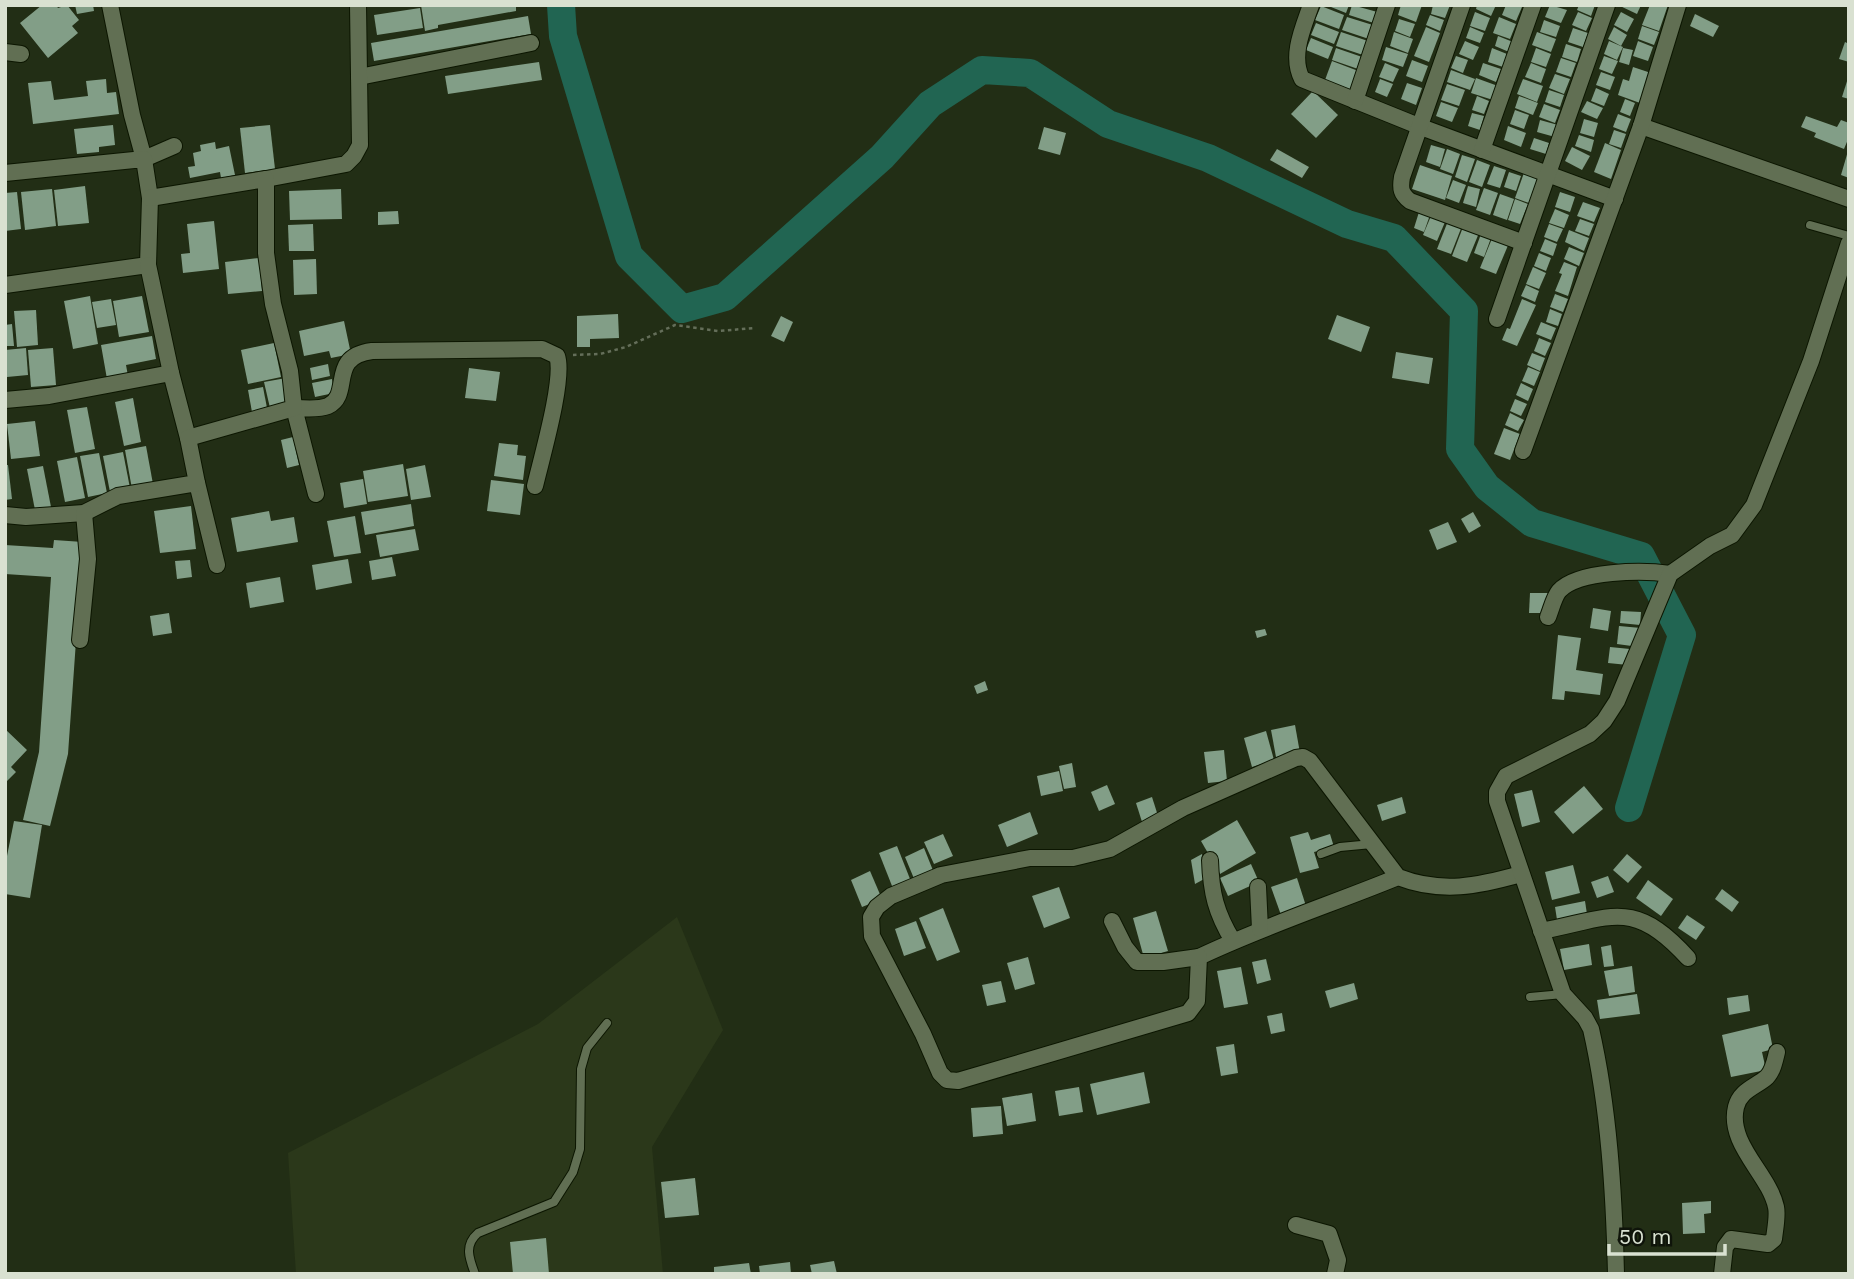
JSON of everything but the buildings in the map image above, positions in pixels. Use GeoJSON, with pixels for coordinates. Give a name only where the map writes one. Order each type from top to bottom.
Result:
{"type":"FeatureCollection","features":[{"type":"Feature","properties":{"kind":"street"},"geometry":{"type":"LineString","coordinates":[[110,5],[150,198],[148,265],[217,565]]}},
{"type":"Feature","properties":{"kind":"street"},"geometry":{"type":"LineString","coordinates":[[150,198],[346,164],[360,145],[358,5]]}},
{"type":"Feature","properties":{"kind":"street"},"geometry":{"type":"LineString","coordinates":[[1311,5],[1302,32],[1297,69],[1302,79],[1421,127],[1615,199]]}},
{"type":"Feature","properties":{"kind":"street"},"geometry":{"type":"LineString","coordinates":[[1355,101],[1387,5]]}},
{"type":"Feature","properties":{"kind":"street"},"geometry":{"type":"LineString","coordinates":[[1462,5],[1400,187],[1403,196],[1410,201],[1524,243]]}},
{"type":"Feature","properties":{"kind":"street"},"geometry":{"type":"LineString","coordinates":[[1482,149],[1533,5]]}},
{"type":"Feature","properties":{"kind":"street"},"geometry":{"type":"LineString","coordinates":[[1497,319],[1607,5]]}},
{"type":"Feature","properties":{"kind":"street"},"geometry":{"type":"LineString","coordinates":[[1523,451],[1641,126],[1678,5]]}},
{"type":"Feature","properties":{"kind":"street"},"geometry":{"type":"LineString","coordinates":[[359,77],[531,43]]}},
{"type":"Feature","properties":{"kind":"street"},"geometry":{"type":"LineString","coordinates":[[1641,126],[1849,199]]}},
{"type":"Feature","properties":{"kind":"street"},"geometry":{"type":"LineString","coordinates":[[5,173],[144,159],[174,146]]}},
{"type":"Feature","properties":{"kind":"street"},"geometry":{"type":"LineString","coordinates":[[266,179],[266,253],[273,304],[290,371],[294,408],[316,494]]}},
{"type":"Feature","properties":{"kind":"street"},"geometry":{"type":"LineString","coordinates":[[1616,1274],[1615,1222],[1606,1124],[1591,1029],[1585,1018],[1563,994],[1497,801],[1500,783],[1506,776],[1590,734],[1604,721],[1617,701],[1664,578],[1710,546],[1732,535],[1754,505],[1811,361],[1849,243]]}},
{"type":"Feature","properties":{"kind":"street"},"geometry":{"type":"LineString","coordinates":[[5,285],[148,265]]}},
{"type":"Feature","properties":{"kind":"street"},"geometry":{"type":"LineString","coordinates":[[188,438],[294,408],[331,405],[337,395],[347,362],[361,352],[542,349],[557,356],[559,363],[558,382],[535,486]]}},
{"type":"Feature","properties":{"kind":"street"},"geometry":{"type":"LineString","coordinates":[[5,400],[49,396],[171,373]]}},
{"type":"Feature","properties":{"kind":"street"},"geometry":{"type":"LineString","coordinates":[[5,515],[26,517],[84,513],[118,496],[197,482]]}},
{"type":"Feature","properties":{"kind":"street"},"geometry":{"type":"LineString","coordinates":[[80,640],[88,559],[84,513]]}},
{"type":"Feature","properties":{"kind":"street"},"geometry":{"type":"LineString","coordinates":[[1548,617],[1559,592],[1580,579],[1619,572],[1664,578]]}},
{"type":"Feature","properties":{"kind":"street"},"geometry":{"type":"LineString","coordinates":[[1199,957],[1197,1001],[1188,1013],[952,1082],[943,1078],[940,1073],[870,927],[877,907],[891,896],[941,875],[1030,858],[1073,858],[1110,849],[1183,808],[1303,757],[1310,761],[1398,877],[1435,887],[1471,886],[1521,874]]}},
{"type":"Feature","properties":{"kind":"street"},"geometry":{"type":"LineString","coordinates":[[1210,860],[1211,891],[1220,920],[1233,941]]}},
{"type":"Feature","properties":{"kind":"street"},"geometry":{"type":"LineString","coordinates":[[1112,921],[1125,947],[1137,962],[1199,957],[1260,929],[1328,906],[1398,877]]}},
{"type":"Feature","properties":{"kind":"street"},"geometry":{"type":"LineString","coordinates":[[1258,887],[1260,929]]}},
{"type":"Feature","properties":{"kind":"street"},"geometry":{"type":"LineString","coordinates":[[1541,931],[1613,915],[1638,918],[1668,935],[1688,958]]}},
{"type":"Feature","properties":{"kind":"street"},"geometry":{"type":"LineString","coordinates":[[1722,1274],[1725,1247],[1731,1239],[1768,1244],[1774,1239],[1776,1208],[1738,1135],[1735,1118],[1736,1106],[1742,1095],[1772,1071],[1777,1052]]}},
{"type":"Feature","properties":{"kind":"street"},"geometry":{"type":"LineString","coordinates":[[1296,1226],[1329,1234],[1338,1260],[1335,1274]]}},
{"type":"Feature","properties":{"kind":"lane"},"geometry":{"type":"LineString","coordinates":[[1810,225],[1849,236]]}},
{"type":"Feature","properties":{"kind":"lane"},"geometry":{"type":"LineString","coordinates":[[1321,854],[1340,847],[1372,844]]}},
{"type":"Feature","properties":{"kind":"lane"},"geometry":{"type":"LineString","coordinates":[[1530,997],[1563,994]]}},
{"type":"Feature","properties":{"kind":"lane"},"geometry":{"type":"LineString","coordinates":[[475,1274],[468,1248],[471,1239],[478,1233],[554,1202],[573,1172],[580,1149],[581,1069],[587,1048],[607,1023]]}},
{"type":"Feature","properties":{"kind":"path"},"geometry":{"type":"LineString","coordinates":[[557,356],[613,351],[676,325],[718,331],[755,328]]}},
{"type":"Feature","properties":{"kind":"shaded area"},"geometry":{"type":"Polygon","coordinates":[[[677,917],[723,1030],[652,1147],[663,1274],[296,1274],[288,1153],[538,1024],[677,917]]]}},
{"type":"Feature","properties":{"kind":"waterway"},"geometry":{"type":"LineString","coordinates":[[561,5],[563,36],[629,256],[682,309],[725,297],[882,157],[930,104],[982,70],[1030,73],[1108,124],[1208,158],[1347,224],[1394,238],[1464,311],[1460,449],[1487,487],[1532,523],[1641,556],[1682,635],[1629,808]]}}]}
